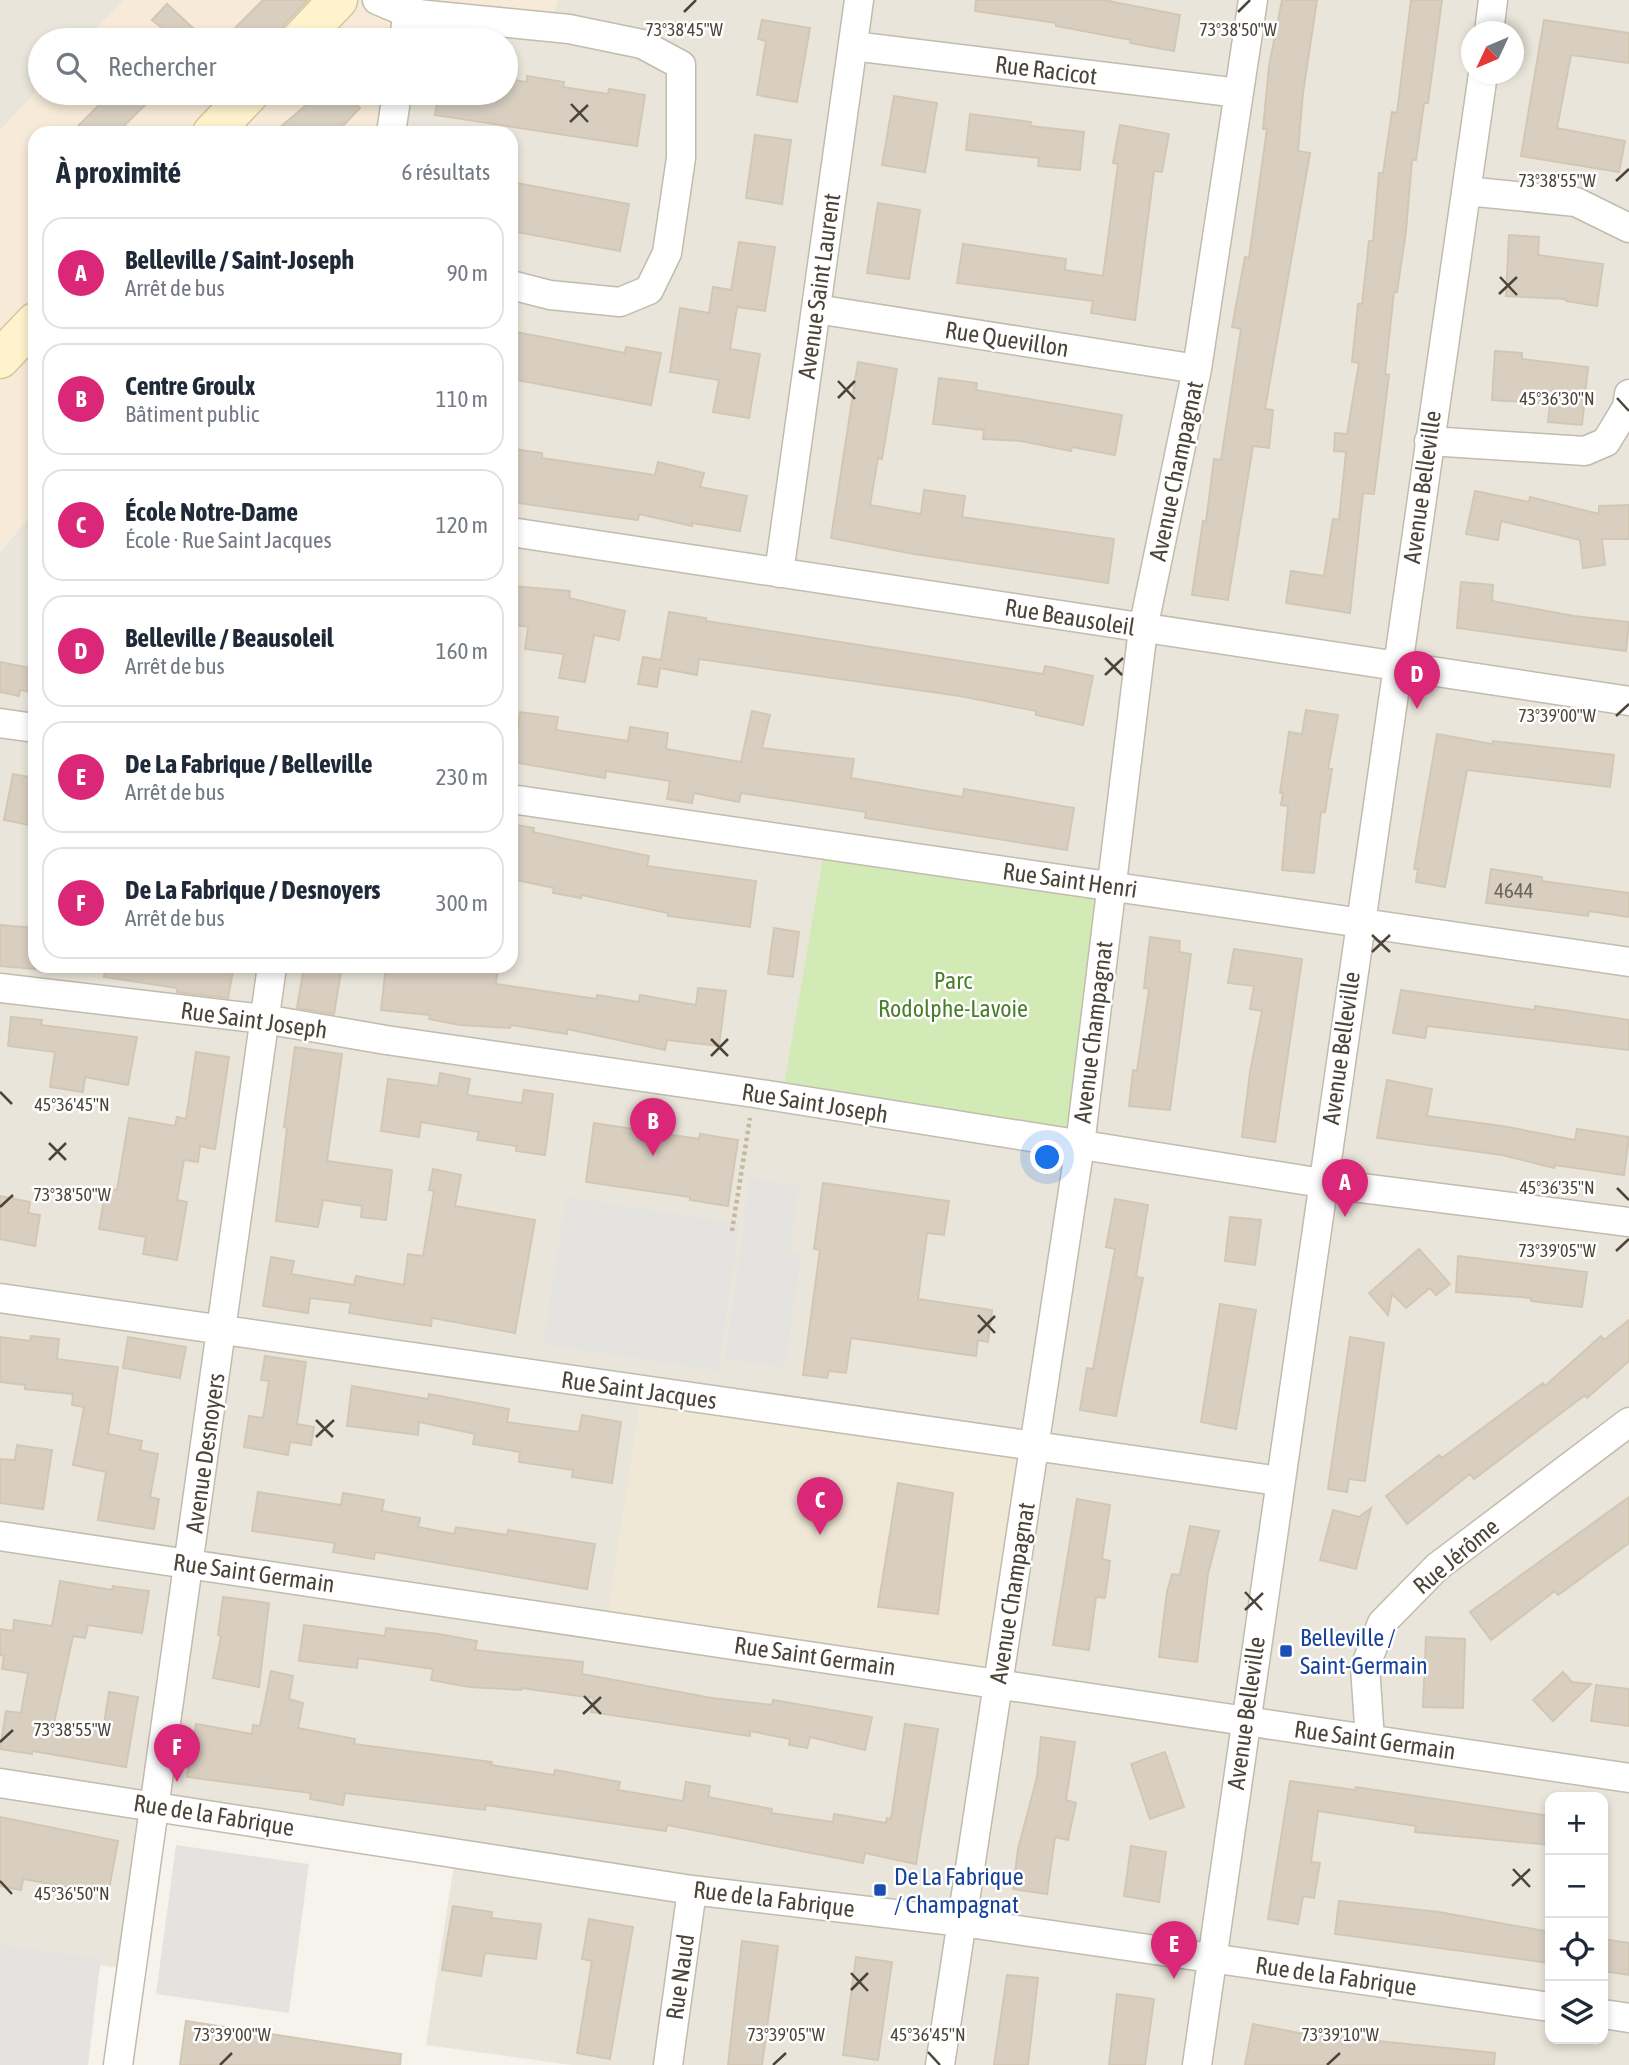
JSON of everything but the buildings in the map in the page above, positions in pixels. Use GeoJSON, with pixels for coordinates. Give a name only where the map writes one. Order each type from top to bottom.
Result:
{"type":"FeatureCollection","features":[{"type":"Feature","properties":{"kind":"street"},"geometry":{"type":"LineString","coordinates":[[311,28],[338,0]]}},
{"type":"Feature","properties":{"kind":"street"},"geometry":{"type":"LineString","coordinates":[[377,0],[408,11],[569,29],[642,44],[681,65],[681,159],[667,253],[649,290],[620,302],[551,295],[518,287]]}},
{"type":"Feature","properties":{"kind":"street","name":"Avenue Saint Laurent"},"geometry":{"type":"LineString","coordinates":[[779,573],[859,0]]}},
{"type":"Feature","properties":{"kind":"street","name":"Avenue Champagnat"},"geometry":{"type":"LineString","coordinates":[[940,2065],[1080,1145],[1143,629],[1197,369],[1253,0]]}},
{"type":"Feature","properties":{"kind":"street"},"geometry":{"type":"LineString","coordinates":[[1490,21],[1493,0]]}},
{"type":"Feature","properties":{"kind":"street","name":"Rue Racicot"},"geometry":{"type":"LineString","coordinates":[[853,46],[1239,93]]}},
{"type":"Feature","properties":{"kind":"street","name":"Avenue Belleville"},"geometry":{"type":"LineString","coordinates":[[1197,2065],[1359,922],[1482,84]]}},
{"type":"Feature","properties":{"kind":"street"},"geometry":{"type":"LineString","coordinates":[[219,126],[239,105]]}},
{"type":"Feature","properties":{"kind":"street"},"geometry":{"type":"LineString","coordinates":[[392,126],[395,105]]}},
{"type":"Feature","properties":{"kind":"street"},"geometry":{"type":"LineString","coordinates":[[1466,191],[1576,202],[1629,228]]}},
{"type":"Feature","properties":{"kind":"street","name":"Rue Quevillon"},"geometry":{"type":"LineString","coordinates":[[816,309],[1197,369]]}},
{"type":"Feature","properties":{"kind":"street"},"geometry":{"type":"LineString","coordinates":[[0,359],[28,329]]}},
{"type":"Feature","properties":{"kind":"street"},"geometry":{"type":"LineString","coordinates":[[1429,441],[1586,451],[1606,442],[1627,407],[1629,394]]}},
{"type":"Feature","properties":{"kind":"street","name":"Rue Beausoleil"},"geometry":{"type":"LineString","coordinates":[[518,533],[1629,701]]}},
{"type":"Feature","properties":{"kind":"street"},"geometry":{"type":"LineString","coordinates":[[0,723],[28,727]]}},
{"type":"Feature","properties":{"kind":"street","name":"Rue Saint Henri"},"geometry":{"type":"LineString","coordinates":[[518,800],[1629,962]]}},
{"type":"Feature","properties":{"kind":"street","name":"Avenue Desnoyers"},"geometry":{"type":"LineString","coordinates":[[118,2065],[271,973]]}},
{"type":"Feature","properties":{"kind":"street","name":"Rue Saint Joseph"},"geometry":{"type":"LineString","coordinates":[[0,988],[264,1019],[386,1041],[754,1093],[1322,1183],[1629,1222]]}},
{"type":"Feature","properties":{"kind":"street","name":"Rue Saint Jacques"},"geometry":{"type":"LineString","coordinates":[[0,1298],[1279,1481]]}},
{"type":"Feature","properties":{"kind":"street","name":"Rue Jérôme"},"geometry":{"type":"LineString","coordinates":[[1370,1739],[1365,1667],[1382,1623],[1437,1567],[1629,1422]]}},
{"type":"Feature","properties":{"kind":"street","name":"Rue Saint Germain"},"geometry":{"type":"LineString","coordinates":[[0,1536],[1629,1777]]}},
{"type":"Feature","properties":{"kind":"street","name":"Rue de la Fabrique"},"geometry":{"type":"LineString","coordinates":[[0,1783],[692,1890],[962,1922],[1545,2006]]}},
{"type":"Feature","properties":{"kind":"street","name":"Rue Naud"},"geometry":{"type":"LineString","coordinates":[[668,2065],[692,1890]]}},
{"type":"Feature","properties":{"kind":"street"},"geometry":{"type":"LineString","coordinates":[[1608,2015],[1629,2018]]}},
{"type":"Feature","properties":{"kind":"path"},"geometry":{"type":"LineString","coordinates":[[732,1231],[754,1093]]}},
{"type":"Feature","properties":{"kind":"shaded area"},"geometry":{"type":"Polygon","coordinates":[[[0,0],[1629,0],[1629,2065],[572,2065],[426,2045],[456,1852],[156,1806],[132,1970],[0,1950],[0,0]]]}},
{"type":"Feature","properties":{"kind":"shaded area"},"geometry":{"type":"Polygon","coordinates":[[[123,0],[559,0],[548,27],[408,13],[406,28],[96,28],[123,0]]]}},
{"type":"Feature","properties":{"kind":"shaded area"},"geometry":{"type":"Polygon","coordinates":[[[28,100],[28,105],[395,105],[392,126],[28,126],[28,519],[0,553],[0,130],[28,100]]]}},
{"type":"Feature","properties":{"kind":"shaded area"},"geometry":{"type":"Polygon","coordinates":[[[750,1178],[799,1185],[790,1252],[801,1254],[785,1367],[725,1359],[750,1178]]]}},
{"type":"Feature","properties":{"kind":"shaded area"},"geometry":{"type":"Polygon","coordinates":[[[566,1197],[740,1224],[718,1371],[543,1344],[566,1197]]]}},
{"type":"Feature","properties":{"kind":"shaded area"},"geometry":{"type":"Polygon","coordinates":[[[642,1390],[1034,1446],[998,1684],[606,1624],[642,1390]]]}},
{"type":"Feature","properties":{"kind":"shaded area"},"geometry":{"type":"Polygon","coordinates":[[[176,1845],[309,1864],[289,2013],[156,1994],[176,1845]]]}},
{"type":"Feature","properties":{"kind":"shaded area"},"geometry":{"type":"Polygon","coordinates":[[[0,1945],[101,1958],[88,2065],[0,2065],[0,1945]]]}},
{"type":"Feature","properties":{"kind":"green space","name":"Parc Rodolphe-Lavoie"},"geometry":{"type":"Polygon","coordinates":[[[825,846],[1111,886],[1080,1145],[782,1098],[825,846]]]}},
{"type":"Feature","properties":{"kind":"place","name":"Belleville / Beausoleil"},"geometry":{"type":"Point","coordinates":[1417,709]}},
{"type":"Feature","properties":{"kind":"place","name":"Centre Groulx"},"geometry":{"type":"Point","coordinates":[653,1156]}},
{"type":"Feature","properties":{"kind":"place","name":"Belleville / Saint-Joseph"},"geometry":{"type":"Point","coordinates":[1345,1217]}},
{"type":"Feature","properties":{"kind":"place","name":"École Notre-Dame"},"geometry":{"type":"Point","coordinates":[820,1535]}},
{"type":"Feature","properties":{"kind":"place","name":"Belleville / Saint-Germain"},"geometry":{"type":"Point","coordinates":[1286,1651]}},
{"type":"Feature","properties":{"kind":"place","name":"De La Fabrique / Desnoyers"},"geometry":{"type":"Point","coordinates":[177,1782]}},
{"type":"Feature","properties":{"kind":"place","name":"De La Fabrique / Champagnat"},"geometry":{"type":"Point","coordinates":[880,1890]}},
{"type":"Feature","properties":{"kind":"place","name":"De La Fabrique / Belleville"},"geometry":{"type":"Point","coordinates":[1174,1979]}}]}
